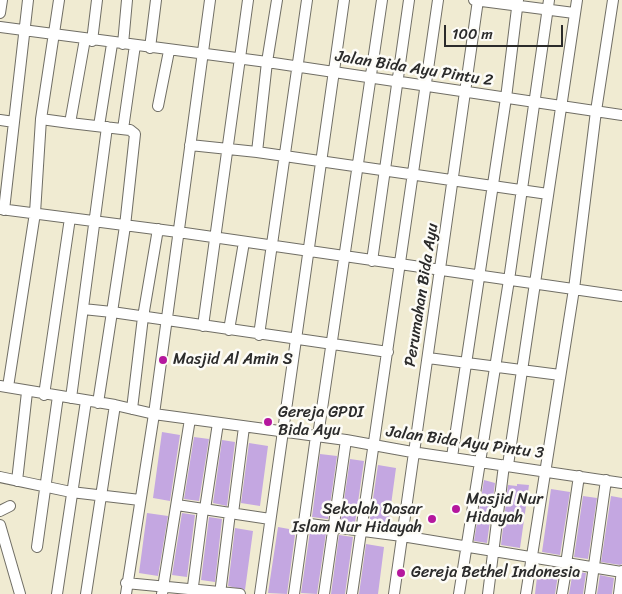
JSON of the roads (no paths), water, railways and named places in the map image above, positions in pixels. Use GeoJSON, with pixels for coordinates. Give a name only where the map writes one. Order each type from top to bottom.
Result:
{"type":"FeatureCollection","features":[{"type":"Feature","properties":{"kind":"street"},"geometry":{"type":"LineString","coordinates":[[0,13],[2,0]]}},
{"type":"Feature","properties":{"kind":"street"},"geometry":{"type":"LineString","coordinates":[[28,0],[2,209],[178,232],[216,239],[622,296]]}},
{"type":"Feature","properties":{"kind":"street"},"geometry":{"type":"LineString","coordinates":[[2,388],[35,213],[41,119],[59,0]]}},
{"type":"Feature","properties":{"kind":"street"},"geometry":{"type":"LineString","coordinates":[[70,123],[98,0]]}},
{"type":"Feature","properties":{"kind":"street"},"geometry":{"type":"LineString","coordinates":[[71,398],[96,222],[103,127],[117,44],[127,0]]}},
{"type":"Feature","properties":{"kind":"street"},"geometry":{"type":"LineString","coordinates":[[150,48],[156,0]]}},
{"type":"Feature","properties":{"kind":"street"},"geometry":{"type":"LineString","coordinates":[[126,594],[126,583],[154,414],[210,0]]}},
{"type":"Feature","properties":{"kind":"street"},"geometry":{"type":"LineString","coordinates":[[202,326],[216,239],[248,0]]}},
{"type":"Feature","properties":{"kind":"street"},"geometry":{"type":"LineString","coordinates":[[257,152],[267,62],[278,0]]}},
{"type":"Feature","properties":{"kind":"street"},"geometry":{"type":"LineString","coordinates":[[259,335],[307,0]]}},
{"type":"Feature","properties":{"kind":"street"},"geometry":{"type":"LineString","coordinates":[[260,594],[281,432],[309,252],[344,0]]}},
{"type":"Feature","properties":{"kind":"street"},"geometry":{"type":"LineString","coordinates":[[294,594],[302,523],[331,344],[382,0]]}},
{"type":"Feature","properties":{"kind":"street"},"geometry":{"type":"LineString","coordinates":[[372,261],[409,0]]}},
{"type":"Feature","properties":{"kind":"street"},"geometry":{"type":"LineString","coordinates":[[352,594],[372,444],[388,352],[438,0]]}},
{"type":"Feature","properties":{"kind":"street"},"geometry":{"type":"LineString","coordinates":[[474,0],[548,5],[574,13]]}},
{"type":"Feature","properties":{"kind":"street","name":"Perumahan Bida Ayu"},"geometry":{"type":"LineString","coordinates":[[394,594],[412,452],[454,181],[478,0]]}},
{"type":"Feature","properties":{"kind":"street"},"geometry":{"type":"LineString","coordinates":[[488,594],[506,465],[536,284],[576,0]]}},
{"type":"Feature","properties":{"kind":"street"},"geometry":{"type":"LineString","coordinates":[[526,594],[574,290],[596,111],[613,0]]}},
{"type":"Feature","properties":{"kind":"street"},"geometry":{"type":"LineString","coordinates":[[452,457],[468,363],[506,98],[517,3]]}},
{"type":"Feature","properties":{"kind":"street"},"geometry":{"type":"LineString","coordinates":[[459,594],[509,280],[548,5]]}},
{"type":"Feature","properties":{"kind":"street","name":"Jalan Bida Ayu Pintu 2"},"geometry":{"type":"LineString","coordinates":[[0,27],[169,51],[267,62],[622,115]]}},
{"type":"Feature","properties":{"kind":"street"},"geometry":{"type":"LineString","coordinates":[[123,129],[135,45]]}},
{"type":"Feature","properties":{"kind":"street"},"geometry":{"type":"LineString","coordinates":[[158,106],[169,51]]}},
{"type":"Feature","properties":{"kind":"street"},"geometry":{"type":"LineString","coordinates":[[41,119],[130,130],[135,134],[125,226],[98,403]]}},
{"type":"Feature","properties":{"kind":"street"},"geometry":{"type":"LineString","coordinates":[[0,120],[14,122]]}},
{"type":"Feature","properties":{"kind":"street"},"geometry":{"type":"LineString","coordinates":[[190,145],[257,152],[548,194]]}},
{"type":"Feature","properties":{"kind":"street"},"geometry":{"type":"LineString","coordinates":[[44,395],[70,218]]}},
{"type":"Feature","properties":{"kind":"street"},"geometry":{"type":"LineString","coordinates":[[132,409],[143,317],[158,230]]}},
{"type":"Feature","properties":{"kind":"street"},"geometry":{"type":"LineString","coordinates":[[229,330],[244,242]]}},
{"type":"Feature","properties":{"kind":"street"},"geometry":{"type":"LineString","coordinates":[[83,309],[388,352]]}},
{"type":"Feature","properties":{"kind":"street"},"geometry":{"type":"LineString","coordinates":[[428,358],[560,375]]}},
{"type":"Feature","properties":{"kind":"street","name":"Jalan Bida Ayu Pintu 3"},"geometry":{"type":"LineString","coordinates":[[2,388],[115,405],[154,414],[346,440],[412,452],[545,470],[622,483]]}},
{"type":"Feature","properties":{"kind":"street"},"geometry":{"type":"LineString","coordinates":[[17,481],[27,392]]}},
{"type":"Feature","properties":{"kind":"street"},"geometry":{"type":"LineString","coordinates":[[36,546],[58,396]]}},
{"type":"Feature","properties":{"kind":"street"},"geometry":{"type":"LineString","coordinates":[[57,594],[86,401]]}},
{"type":"Feature","properties":{"kind":"street"},"geometry":{"type":"LineString","coordinates":[[86,594],[115,405]]}},
{"type":"Feature","properties":{"kind":"street"},"geometry":{"type":"LineString","coordinates":[[163,590],[178,505],[190,419]]}},
{"type":"Feature","properties":{"kind":"street"},"geometry":{"type":"LineString","coordinates":[[192,592],[218,423]]}},
{"type":"Feature","properties":{"kind":"street"},"geometry":{"type":"LineString","coordinates":[[220,593],[244,427]]}},
{"type":"Feature","properties":{"kind":"street"},"geometry":{"type":"LineString","coordinates":[[324,594],[346,440]]}},
{"type":"Feature","properties":{"kind":"street"},"geometry":{"type":"LineString","coordinates":[[0,476],[71,492],[140,500]]}},
{"type":"Feature","properties":{"kind":"street"},"geometry":{"type":"LineString","coordinates":[[562,594],[579,476]]}},
{"type":"Feature","properties":{"kind":"street"},"geometry":{"type":"LineString","coordinates":[[590,594],[606,480]]}},
{"type":"Feature","properties":{"kind":"street"},"geometry":{"type":"LineString","coordinates":[[178,505],[270,518]]}},
{"type":"Feature","properties":{"kind":"street"},"geometry":{"type":"LineString","coordinates":[[0,511],[10,506]]}},
{"type":"Feature","properties":{"kind":"street"},"geometry":{"type":"LineString","coordinates":[[302,523],[402,536],[532,559],[622,572],[619,594]]}},
{"type":"Feature","properties":{"kind":"street"},"geometry":{"type":"LineString","coordinates":[[0,525],[3,550],[20,594]]}},
{"type":"Feature","properties":{"kind":"street"},"geometry":{"type":"LineString","coordinates":[[126,583],[163,590],[240,594]]}},
{"type":"Feature","properties":{"kind":"place","name":"Masjid Al Amin S"},"geometry":{"type":"Point","coordinates":[163,360]}},
{"type":"Feature","properties":{"kind":"place","name":"Gereja GPDI Bida Ayu"},"geometry":{"type":"Point","coordinates":[268,422]}},
{"type":"Feature","properties":{"kind":"place","name":"Masjid Nur Hidayah"},"geometry":{"type":"Point","coordinates":[456,509]}},
{"type":"Feature","properties":{"kind":"place","name":"Sekolah Dasar Islam Nur Hidayah"},"geometry":{"type":"Point","coordinates":[432,519]}},
{"type":"Feature","properties":{"kind":"place","name":"Gereja Bethel Indonesia"},"geometry":{"type":"Point","coordinates":[401,573]}}]}
